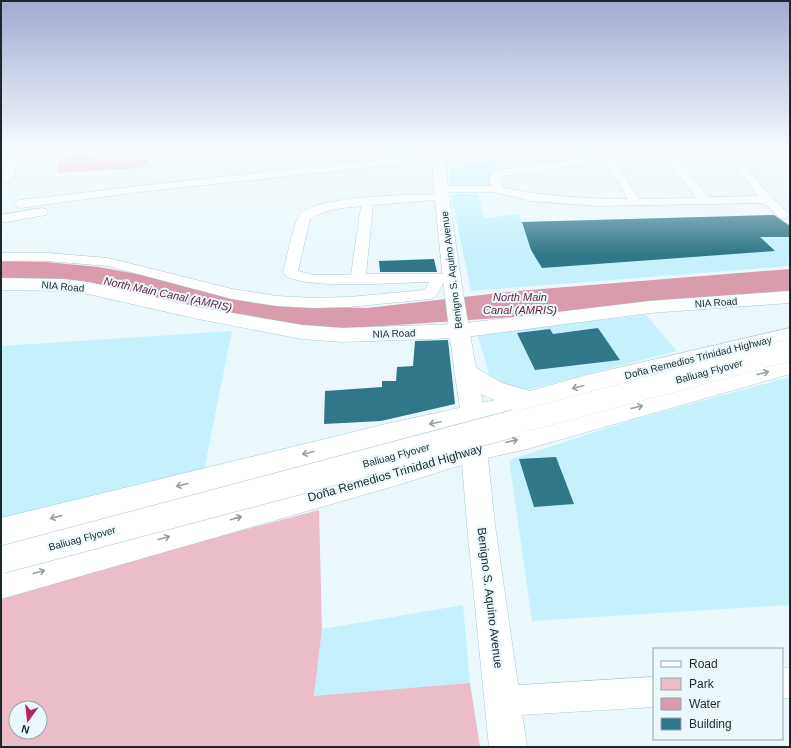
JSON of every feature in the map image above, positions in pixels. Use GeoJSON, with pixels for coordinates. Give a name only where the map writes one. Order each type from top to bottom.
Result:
{"type":"FeatureCollection","features":[{"type":"Feature","properties":{"kind":"main road","name":"Benigno S. Aquino Avenue"},"geometry":{"type":"LineString","coordinates":[[441,184],[449,282],[473,414]]}},
{"type":"Feature","properties":{"kind":"main road","name":"NIA Road"},"geometry":{"type":"LineString","coordinates":[[1,284],[63,285],[88,288],[198,313],[302,332],[342,334],[458,326],[650,307],[790,296]]}},
{"type":"Feature","properties":{"kind":"main road","name":"Doña Remedios Trinidad Highway"},"geometry":{"type":"LineString","coordinates":[[1,532],[362,440],[532,400],[790,335]]}},
{"type":"Feature","properties":{"kind":"main road","name":"Baliuag Flyover"},"geometry":{"type":"LineString","coordinates":[[1,560],[790,350]]}},
{"type":"Feature","properties":{"kind":"main road","name":"Doña Remedios Trinidad Highway"},"geometry":{"type":"LineString","coordinates":[[1,582],[383,477],[474,450],[527,438],[790,366]]}},
{"type":"Feature","properties":{"kind":"main road"},"geometry":{"type":"LineString","coordinates":[[465,372],[492,390],[505,395],[532,400]]}},
{"type":"Feature","properties":{"kind":"main road","name":"Benigno S. Aquino Avenue"},"geometry":{"type":"LineString","coordinates":[[474,450],[481,525],[508,747]]}},
{"type":"Feature","properties":{"kind":"street"},"geometry":{"type":"LineString","coordinates":[[20,204],[183,184]]}},
{"type":"Feature","properties":{"kind":"street"},"geometry":{"type":"LineString","coordinates":[[496,184],[499,192],[533,198],[576,202],[635,202],[767,198]]}},
{"type":"Feature","properties":{"kind":"street"},"geometry":{"type":"LineString","coordinates":[[624,184],[635,202]]}},
{"type":"Feature","properties":{"kind":"street"},"geometry":{"type":"LineString","coordinates":[[692,184],[704,200]]}},
{"type":"Feature","properties":{"kind":"street"},"geometry":{"type":"LineString","coordinates":[[756,184],[784,215]]}},
{"type":"Feature","properties":{"kind":"street"},"geometry":{"type":"LineString","coordinates":[[449,282],[304,278],[295,277],[290,273],[304,217],[308,212],[327,207],[367,202],[442,193],[498,189]]}},
{"type":"Feature","properties":{"kind":"street"},"geometry":{"type":"LineString","coordinates":[[1,219],[60,209],[100,194]]}},
{"type":"Feature","properties":{"kind":"street"},"geometry":{"type":"LineString","coordinates":[[358,279],[367,202]]}},
{"type":"Feature","properties":{"kind":"street"},"geometry":{"type":"LineString","coordinates":[[1,257],[47,257],[108,262],[232,294],[277,301],[314,303],[401,298],[430,294],[449,282]]}},
{"type":"Feature","properties":{"kind":"street"},"geometry":{"type":"LineString","coordinates":[[503,701],[653,692]]}},
{"type":"Feature","properties":{"kind":"shaded area"},"geometry":{"type":"Polygon","coordinates":[[[452,184],[500,184],[501,187],[452,186],[452,184]]]}},
{"type":"Feature","properties":{"kind":"shaded area"},"geometry":{"type":"Polygon","coordinates":[[[451,194],[478,194],[484,218],[518,214],[522,222],[776,215],[790,225],[790,266],[471,291],[451,194]]]}},
{"type":"Feature","properties":{"kind":"shaded area"},"geometry":{"type":"Polygon","coordinates":[[[646,315],[677,351],[508,395],[494,383],[489,374],[477,333],[646,315]]]}},
{"type":"Feature","properties":{"kind":"shaded area"},"geometry":{"type":"Polygon","coordinates":[[[232,331],[204,470],[1,523],[1,346],[232,331]]]}},
{"type":"Feature","properties":{"kind":"shaded area"},"geometry":{"type":"Polygon","coordinates":[[[790,377],[790,605],[532,621],[509,460],[632,420],[790,377]]]}},
{"type":"Feature","properties":{"kind":"shaded area"},"geometry":{"type":"Polygon","coordinates":[[[463,605],[470,683],[314,697],[322,629],[463,605]]]}},
{"type":"Feature","properties":{"kind":"green space"},"geometry":{"type":"Polygon","coordinates":[[[319,510],[322,629],[314,696],[470,683],[480,747],[1,747],[1,595],[319,510]]]}},
{"type":"Feature","properties":{"kind":"water","name":"North Main Canal (AMRIS)"},"geometry":{"type":"Polygon","coordinates":[[[1,261],[46,262],[99,267],[169,280],[227,298],[287,306],[367,308],[517,291],[790,269],[790,293],[530,316],[324,330],[196,309],[62,281],[31,278],[1,279],[1,261]]]}},
{"type":"Feature","properties":{"kind":"building"},"geometry":{"type":"Polygon","coordinates":[[[774,215],[790,226],[790,237],[760,237],[775,251],[542,268],[531,250],[522,222],[774,215]]]}},
{"type":"Feature","properties":{"kind":"building"},"geometry":{"type":"Polygon","coordinates":[[[434,259],[437,272],[380,272],[379,261],[434,259]]]}},
{"type":"Feature","properties":{"kind":"building"},"geometry":{"type":"Polygon","coordinates":[[[598,328],[620,360],[535,370],[517,333],[550,329],[553,334],[598,328]]]}},
{"type":"Feature","properties":{"kind":"building"},"geometry":{"type":"Polygon","coordinates":[[[448,340],[455,404],[381,421],[324,424],[325,391],[382,387],[382,381],[396,381],[397,367],[413,366],[415,341],[448,340]]]}},
{"type":"Feature","properties":{"kind":"building"},"geometry":{"type":"Polygon","coordinates":[[[556,457],[574,504],[534,507],[519,459],[556,457]]]}}]}
